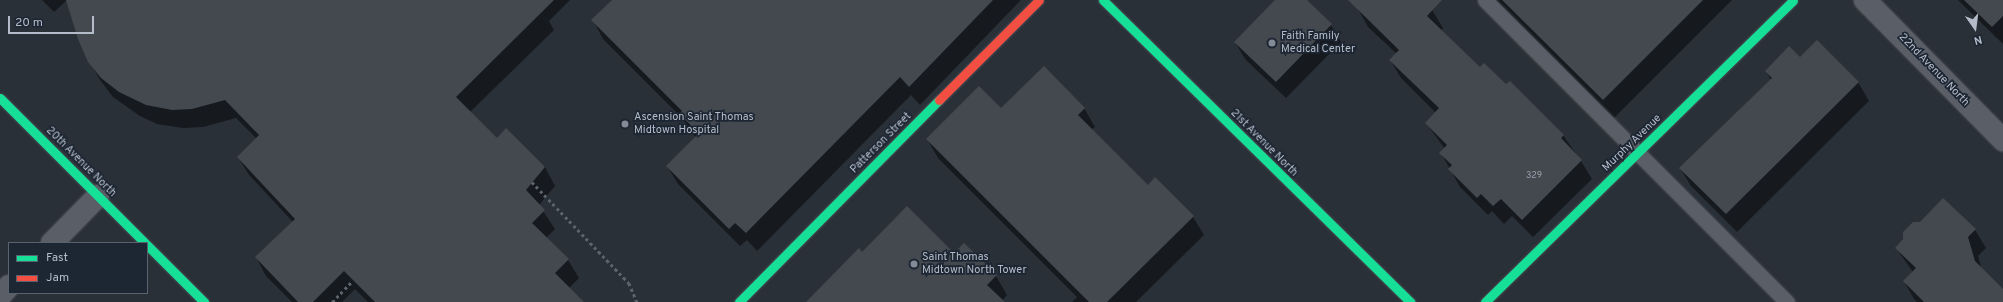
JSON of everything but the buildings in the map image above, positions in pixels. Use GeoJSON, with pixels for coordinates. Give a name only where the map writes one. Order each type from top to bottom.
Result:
{"type":"FeatureCollection","features":[{"type":"Feature","properties":{"kind":"street","name":"Patterson Street"},"geometry":{"type":"LineString","coordinates":[[739,302],[1039,0]]}},
{"type":"Feature","properties":{"kind":"street","name":"21st Avenue North"},"geometry":{"type":"LineString","coordinates":[[1103,0],[1410,302]]}},
{"type":"Feature","properties":{"kind":"street","name":"Murphy Avenue"},"geometry":{"type":"LineString","coordinates":[[1485,302],[1639,154],[1793,0]]}},
{"type":"Feature","properties":{"kind":"street","name":"22nd Avenue North"},"geometry":{"type":"LineString","coordinates":[[1865,0],[2003,140]]}},
{"type":"Feature","properties":{"kind":"street","name":"20th Avenue North"},"geometry":{"type":"LineString","coordinates":[[0,98],[144,242]]}},
{"type":"Feature","properties":{"kind":"street"},"geometry":{"type":"LineString","coordinates":[[53,242],[98,196]]}},
{"type":"Feature","properties":{"kind":"street"},"geometry":{"type":"LineString","coordinates":[[148,246],[204,302]]}},
{"type":"Feature","properties":{"kind":"street"},"geometry":{"type":"LineString","coordinates":[[0,296],[8,287]]}},
{"type":"Feature","properties":{"kind":"lane"},"geometry":{"type":"LineString","coordinates":[[1485,0],[1787,302]]}},
{"type":"Feature","properties":{"kind":"path"},"geometry":{"type":"LineString","coordinates":[[532,182],[629,283],[637,302]]}},
{"type":"Feature","properties":{"kind":"path"},"geometry":{"type":"LineString","coordinates":[[332,302],[353,280]]}},
{"type":"Feature","properties":{"kind":"traffic: fast"},"geometry":{"type":"LineString","coordinates":[[1103,0],[1410,302]]}},
{"type":"Feature","properties":{"kind":"traffic: fast"},"geometry":{"type":"LineString","coordinates":[[1485,302],[1793,0]]}},
{"type":"Feature","properties":{"kind":"traffic: fast"},"geometry":{"type":"LineString","coordinates":[[0,98],[144,242]]}},
{"type":"Feature","properties":{"kind":"traffic: fast"},"geometry":{"type":"LineString","coordinates":[[739,302],[939,100]]}},
{"type":"Feature","properties":{"kind":"traffic: fast"},"geometry":{"type":"LineString","coordinates":[[148,246],[204,302]]}},
{"type":"Feature","properties":{"kind":"traffic: jam"},"geometry":{"type":"LineString","coordinates":[[939,100],[1039,0]]}},
{"type":"Feature","properties":{"kind":"place","name":"Faith Family Medical Center"},"geometry":{"type":"Point","coordinates":[1272,43]}},
{"type":"Feature","properties":{"kind":"place","name":"Ascension Saint Thomas Midtown Hospital"},"geometry":{"type":"Point","coordinates":[625,124]}},
{"type":"Feature","properties":{"kind":"place","name":"Saint Thomas Midtown North Tower"},"geometry":{"type":"Point","coordinates":[914,264]}}]}
